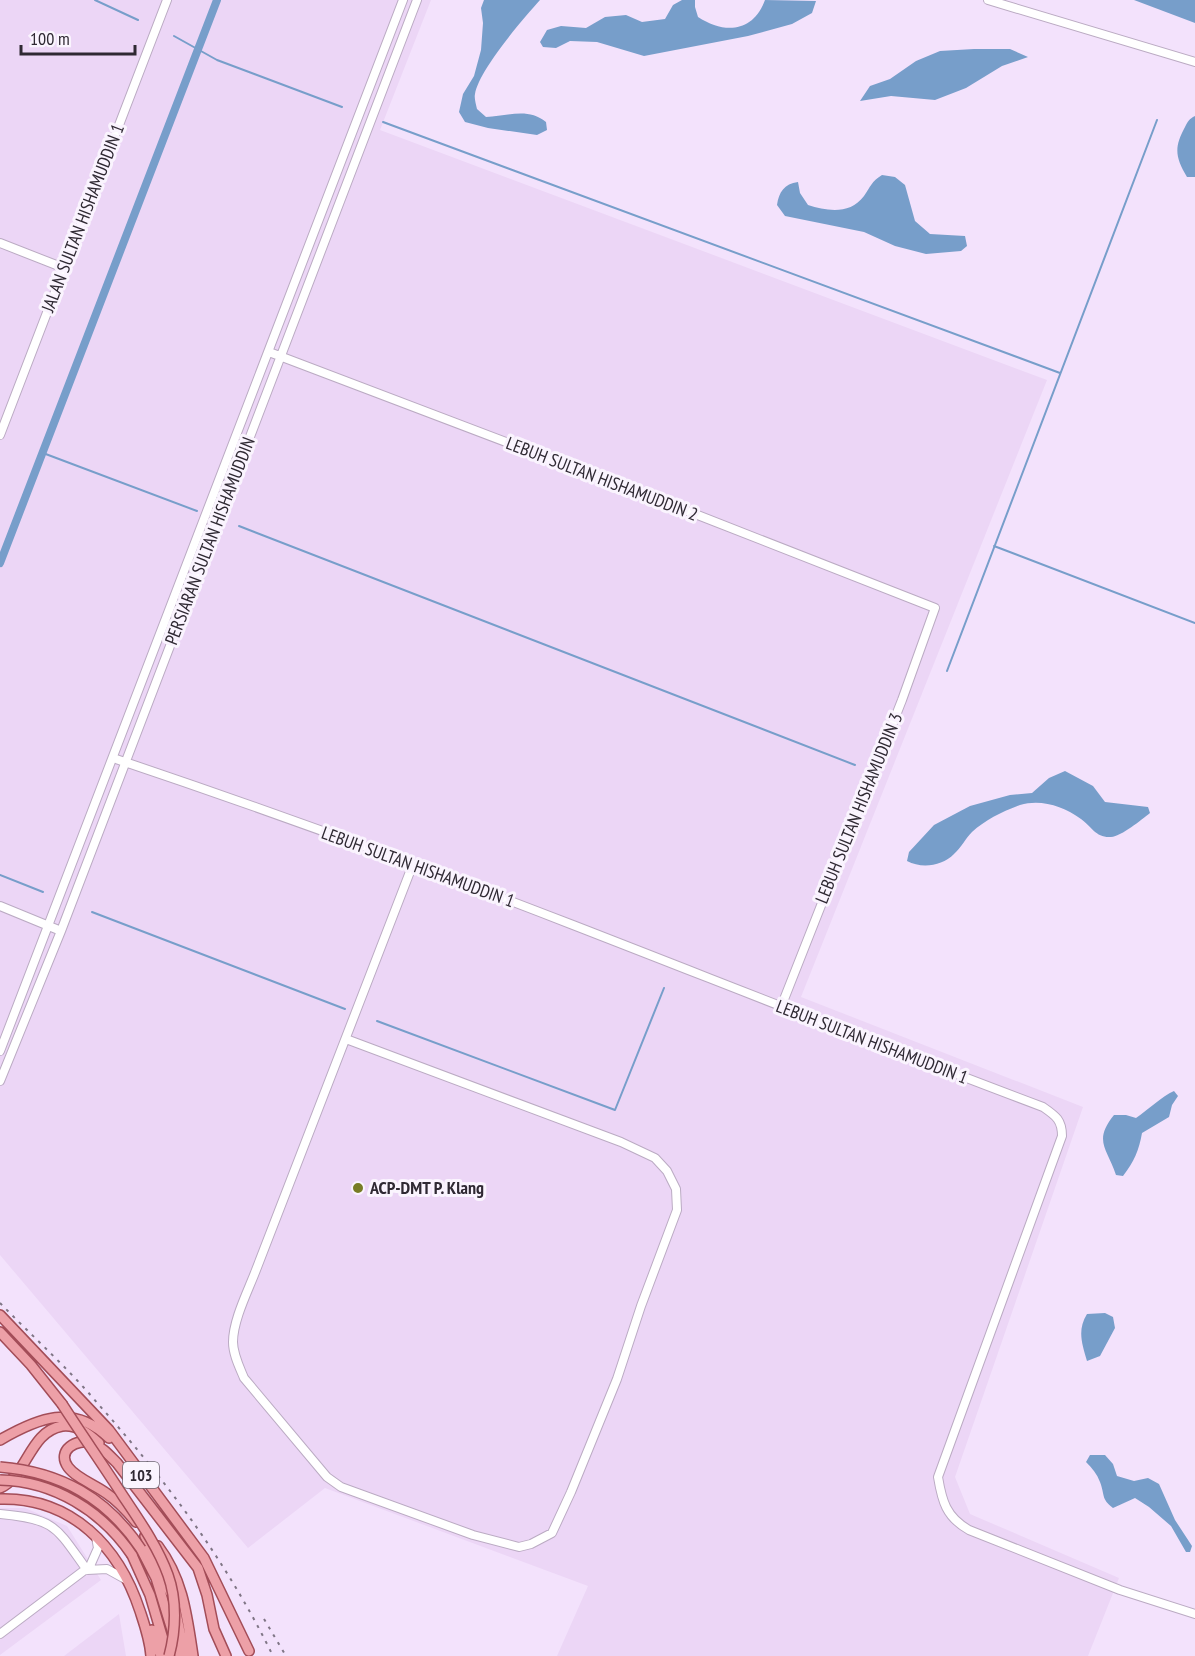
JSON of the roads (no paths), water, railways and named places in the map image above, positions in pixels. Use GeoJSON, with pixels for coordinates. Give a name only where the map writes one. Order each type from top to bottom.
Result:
{"type":"FeatureCollection","features":[{"type":"Feature","properties":{"kind":"main road","name":"103"},"geometry":{"type":"LineString","coordinates":[[0,1316],[94,1413],[207,1563],[250,1654]]}},
{"type":"Feature","properties":{"kind":"main road"},"geometry":{"type":"LineString","coordinates":[[0,1332],[31,1365],[62,1404],[168,1560],[180,1586],[186,1607],[194,1656]]}},
{"type":"Feature","properties":{"kind":"main road"},"geometry":{"type":"LineString","coordinates":[[0,1440],[39,1420],[64,1417],[94,1426],[124,1453]]}},
{"type":"Feature","properties":{"kind":"main road"},"geometry":{"type":"LineString","coordinates":[[0,1488],[14,1477],[40,1438],[48,1431],[63,1426],[74,1426],[86,1432],[117,1463],[198,1568],[207,1595],[214,1629],[226,1656]]}},
{"type":"Feature","properties":{"kind":"main road"},"geometry":{"type":"LineString","coordinates":[[117,1463],[103,1449],[85,1441],[73,1443],[67,1448],[65,1455],[65,1462],[70,1470],[114,1498],[143,1532],[171,1596],[181,1628],[185,1656]]}},
{"type":"Feature","properties":{"kind":"main road","name":"103"},"geometry":{"type":"LineString","coordinates":[[0,1467],[22,1469],[68,1484],[88,1495],[117,1520],[141,1549],[156,1578],[180,1656]]}},
{"type":"Feature","properties":{"kind":"main road"},"geometry":{"type":"LineString","coordinates":[[0,1480],[48,1488],[73,1500],[107,1524],[132,1555],[145,1579],[168,1656]]}},
{"type":"Feature","properties":{"kind":"main road"},"geometry":{"type":"LineString","coordinates":[[0,1498],[26,1501],[51,1508],[70,1516],[91,1531],[109,1549],[132,1590],[146,1615],[161,1656]]}},
{"type":"Feature","properties":{"kind":"main road"},"geometry":{"type":"LineString","coordinates":[[144,1527],[164,1566],[173,1593],[174,1626],[168,1656]]}},
{"type":"Feature","properties":{"kind":"main road"},"geometry":{"type":"LineString","coordinates":[[132,1590],[149,1639],[151,1656]]}},
{"type":"Feature","properties":{"kind":"street","name":"JALAN SULTAN HISHAMUDDIN 1"},"geometry":{"type":"LineString","coordinates":[[0,435],[166,0]]}},
{"type":"Feature","properties":{"kind":"street","name":"PERSIARAN SULTAN HISHAMUDDIN"},"geometry":{"type":"LineString","coordinates":[[0,1051],[403,0]]}},
{"type":"Feature","properties":{"kind":"street","name":"PERSIARAN SULTAN HISHAMUDDIN"},"geometry":{"type":"LineString","coordinates":[[0,1082],[61,931],[417,0]]}},
{"type":"Feature","properties":{"kind":"street"},"geometry":{"type":"LineString","coordinates":[[988,0],[1195,62]]}},
{"type":"Feature","properties":{"kind":"street"},"geometry":{"type":"LineString","coordinates":[[0,243],[64,268]]}},
{"type":"Feature","properties":{"kind":"street","name":"LEBUH SULTAN HISHAMUDDIN 2"},"geometry":{"type":"LineString","coordinates":[[268,352],[690,512],[935,608]]}},
{"type":"Feature","properties":{"kind":"street","name":"LEBUH SULTAN HISHAMUDDIN 3"},"geometry":{"type":"LineString","coordinates":[[781,1007],[902,700],[935,608]]}},
{"type":"Feature","properties":{"kind":"street","name":"LEBUH SULTAN HISHAMUDDIN 1"},"geometry":{"type":"LineString","coordinates":[[113,758],[413,864],[1043,1107],[1055,1116],[1062,1125],[1062,1136],[938,1477],[942,1501],[955,1520],[963,1526],[1120,1590],[1195,1614]]}},
{"type":"Feature","properties":{"kind":"street"},"geometry":{"type":"LineString","coordinates":[[346,1039],[621,1142],[655,1158],[667,1171],[676,1189],[677,1210],[640,1306],[616,1379],[571,1492],[552,1533],[531,1544],[519,1547],[473,1535],[341,1487],[327,1477],[244,1378],[236,1359],[233,1343],[234,1329],[413,864]]}},
{"type":"Feature","properties":{"kind":"street"},"geometry":{"type":"LineString","coordinates":[[0,906],[61,931]]}},
{"type":"Feature","properties":{"kind":"street"},"geometry":{"type":"LineString","coordinates":[[0,1514],[41,1520],[51,1525],[59,1532],[87,1570]]}},
{"type":"Feature","properties":{"kind":"street"},"geometry":{"type":"LineString","coordinates":[[0,1634],[87,1570],[99,1548],[98,1540],[91,1531]]}},
{"type":"Feature","properties":{"kind":"street"},"geometry":{"type":"LineString","coordinates":[[87,1570],[113,1571],[122,1576],[132,1590]]}},
{"type":"Feature","properties":{"kind":"water"},"geometry":{"type":"Polygon","coordinates":[[[484,0],[540,0],[484,72],[475,96],[477,109],[486,117],[525,114],[539,117],[546,122],[547,130],[537,135],[488,128],[465,122],[459,112],[463,94],[474,76],[481,50],[483,23],[481,8],[484,0]]]}},
{"type":"Feature","properties":{"kind":"water"},"geometry":{"type":"Polygon","coordinates":[[[682,0],[695,0],[698,17],[708,23],[727,28],[737,27],[753,19],[765,0],[816,1],[812,13],[792,24],[748,36],[644,56],[597,42],[570,41],[556,48],[543,47],[540,42],[547,30],[561,26],[586,28],[605,17],[626,15],[642,22],[665,19],[673,5],[682,0]]]}},
{"type":"Feature","properties":{"kind":"water"},"geometry":{"type":"Polygon","coordinates":[[[1134,0],[1195,0],[1195,23],[1134,0]]]}},
{"type":"Feature","properties":{"kind":"water"},"geometry":{"type":"Polygon","coordinates":[[[1010,49],[1028,57],[1002,66],[966,88],[935,100],[891,96],[860,101],[870,86],[890,79],[916,61],[940,51],[1010,49]]]}},
{"type":"Feature","properties":{"kind":"water"},"geometry":{"type":"Polygon","coordinates":[[[1195,116],[1195,177],[1187,177],[1177,152],[1181,134],[1190,119],[1195,116]]]}},
{"type":"Feature","properties":{"kind":"water"},"geometry":{"type":"Polygon","coordinates":[[[882,175],[895,177],[905,185],[915,221],[930,234],[965,236],[967,246],[961,251],[926,254],[895,246],[864,232],[785,216],[777,205],[783,189],[798,182],[800,193],[808,205],[830,210],[845,209],[858,202],[873,182],[882,175]]]}},
{"type":"Feature","properties":{"kind":"water"},"geometry":{"type":"Polygon","coordinates":[[[1065,771],[1093,786],[1105,802],[1148,807],[1150,813],[1120,834],[1106,837],[1098,834],[1067,810],[1044,803],[1028,803],[994,816],[972,832],[949,858],[938,864],[919,865],[907,861],[909,852],[934,825],[970,806],[1010,795],[1032,793],[1049,778],[1065,771]]]}},
{"type":"Feature","properties":{"kind":"water"},"geometry":{"type":"Polygon","coordinates":[[[1174,1091],[1178,1096],[1172,1105],[1169,1117],[1142,1133],[1138,1150],[1130,1166],[1123,1176],[1116,1175],[1103,1138],[1114,1115],[1136,1118],[1174,1091]]]}},
{"type":"Feature","properties":{"kind":"water"},"geometry":{"type":"Polygon","coordinates":[[[1105,1313],[1113,1317],[1115,1328],[1100,1356],[1087,1361],[1081,1337],[1084,1320],[1087,1314],[1105,1313]]]}},
{"type":"Feature","properties":{"kind":"water"},"geometry":{"type":"Polygon","coordinates":[[[1090,1455],[1105,1455],[1113,1464],[1117,1476],[1134,1481],[1148,1478],[1159,1484],[1175,1520],[1192,1546],[1190,1552],[1186,1552],[1171,1526],[1135,1498],[1113,1508],[1109,1505],[1097,1476],[1086,1462],[1090,1455]]]}},
{"type":"Feature","properties":{"kind":"waterway"},"geometry":{"type":"LineString","coordinates":[[95,0],[138,20]]}},
{"type":"Feature","properties":{"kind":"waterway"},"geometry":{"type":"LineString","coordinates":[[0,563],[217,0]]}},
{"type":"Feature","properties":{"kind":"waterway"},"geometry":{"type":"LineString","coordinates":[[174,36],[217,60],[342,107]]}},
{"type":"Feature","properties":{"kind":"waterway"},"geometry":{"type":"LineString","coordinates":[[947,671],[1157,120]]}},
{"type":"Feature","properties":{"kind":"waterway"},"geometry":{"type":"LineString","coordinates":[[383,122],[1060,373]]}},
{"type":"Feature","properties":{"kind":"waterway"},"geometry":{"type":"LineString","coordinates":[[43,453],[197,511]]}},
{"type":"Feature","properties":{"kind":"waterway"},"geometry":{"type":"LineString","coordinates":[[239,526],[855,765]]}},
{"type":"Feature","properties":{"kind":"waterway"},"geometry":{"type":"LineString","coordinates":[[994,546],[1195,623]]}},
{"type":"Feature","properties":{"kind":"waterway"},"geometry":{"type":"LineString","coordinates":[[0,875],[43,892]]}},
{"type":"Feature","properties":{"kind":"waterway"},"geometry":{"type":"LineString","coordinates":[[92,912],[345,1009]]}},
{"type":"Feature","properties":{"kind":"waterway"},"geometry":{"type":"LineString","coordinates":[[377,1021],[615,1110],[664,988]]}},
{"type":"Feature","properties":{"kind":"railway"},"geometry":{"type":"LineString","coordinates":[[0,1303],[63,1366],[149,1464],[195,1524],[216,1556],[273,1656]]}},
{"type":"Feature","properties":{"kind":"railway"},"geometry":{"type":"LineString","coordinates":[[264,1619],[286,1656]]}},
{"type":"Feature","properties":{"kind":"place","name":"ACP-DMT P. Klang"},"geometry":{"type":"Point","coordinates":[358,1188]}}]}
